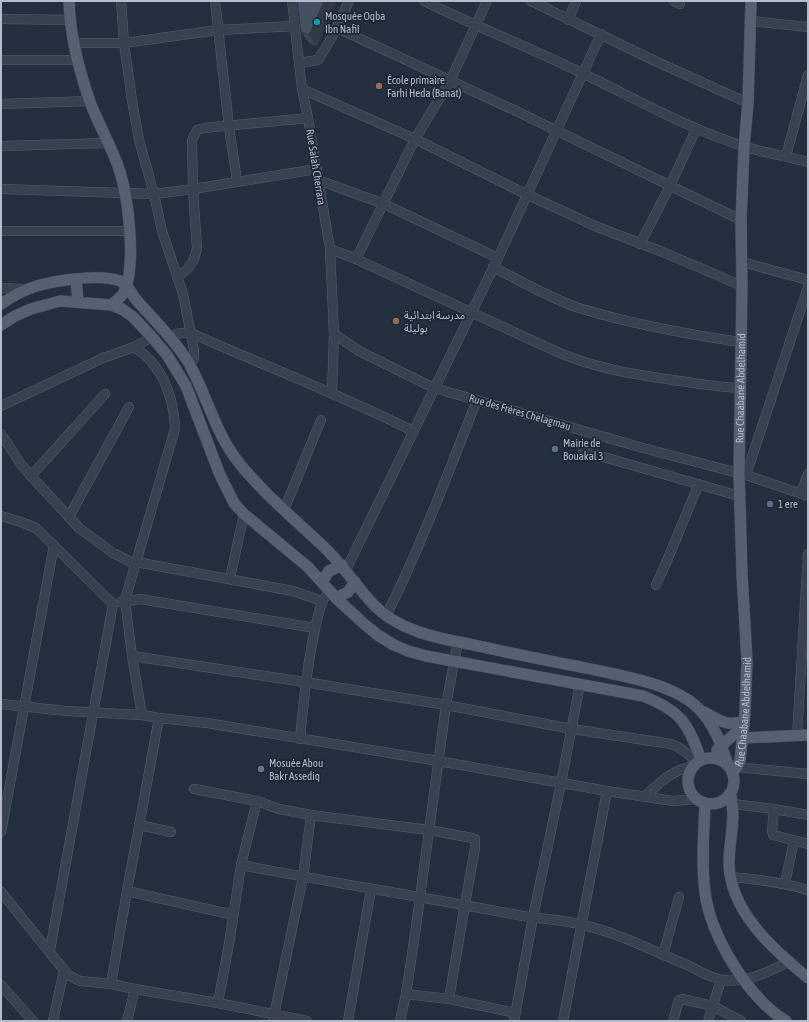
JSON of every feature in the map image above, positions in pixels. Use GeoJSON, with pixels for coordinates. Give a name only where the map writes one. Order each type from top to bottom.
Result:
{"type":"FeatureCollection","features":[{"type":"Feature","properties":{"kind":"main road"},"geometry":{"type":"LineString","coordinates":[[69,1],[70,20],[76,60],[90,101],[118,166],[125,192],[130,231],[131,265],[127,285],[123,294],[111,305]]}},
{"type":"Feature","properties":{"kind":"main road","name":"Rue Chaabane Abdelhamid"},"geometry":{"type":"LineString","coordinates":[[733,768],[740,761],[743,738],[747,661],[742,574],[740,496],[742,475],[739,388],[744,147],[748,103],[751,1]]}},
{"type":"Feature","properties":{"kind":"main road"},"geometry":{"type":"LineString","coordinates":[[1,304],[26,290],[52,282],[76,279],[106,278],[120,281],[127,285],[135,299],[158,323],[190,365],[206,398],[215,422],[234,457],[254,481],[324,547],[344,568],[374,605],[386,616],[407,627],[437,637],[618,675],[661,687],[674,692],[695,705],[712,725],[733,768],[734,779],[732,798],[734,821],[729,862],[730,877],[737,897],[744,912],[756,928],[788,962],[808,978]]}},
{"type":"Feature","properties":{"kind":"main road"},"geometry":{"type":"LineString","coordinates":[[76,279],[78,302]]}},
{"type":"Feature","properties":{"kind":"main road"},"geometry":{"type":"LineString","coordinates":[[1,325],[15,316],[45,304],[60,301],[111,305],[122,309],[133,317],[167,355],[186,386],[220,475],[234,503],[244,514],[308,567],[333,595],[379,636],[408,651],[426,656],[643,696],[660,703],[678,715],[689,729],[700,762]]}},
{"type":"Feature","properties":{"kind":"main road"},"geometry":{"type":"LineString","coordinates":[[322,582],[329,571],[344,568]]}},
{"type":"Feature","properties":{"kind":"main road"},"geometry":{"type":"LineString","coordinates":[[333,595],[348,592],[355,582]]}},
{"type":"Feature","properties":{"kind":"main road"},"geometry":{"type":"LineString","coordinates":[[701,711],[727,724],[744,723]]}},
{"type":"Feature","properties":{"kind":"main road"},"geometry":{"type":"LineString","coordinates":[[732,798],[715,803],[701,801],[691,792],[688,783],[689,774],[700,762],[722,745],[744,723]]}},
{"type":"Feature","properties":{"kind":"main road"},"geometry":{"type":"LineString","coordinates":[[743,738],[802,735]]}},
{"type":"Feature","properties":{"kind":"main road"},"geometry":{"type":"LineString","coordinates":[[700,762],[716,758],[733,768]]}},
{"type":"Feature","properties":{"kind":"main road"},"geometry":{"type":"LineString","coordinates":[[701,801],[703,873],[705,894],[711,916],[723,945],[744,980],[759,999],[786,1021]]}},
{"type":"Feature","properties":{"kind":"street"},"geometry":{"type":"LineString","coordinates":[[121,1],[124,43],[139,140],[154,194],[162,231],[183,294],[194,350],[194,358],[190,365]]}},
{"type":"Feature","properties":{"kind":"street"},"geometry":{"type":"LineString","coordinates":[[215,1],[229,127],[237,181]]}},
{"type":"Feature","properties":{"kind":"street","name":"Rue Salah Cherrara"},"geometry":{"type":"LineString","coordinates":[[292,1],[302,89],[330,249],[334,334],[332,392]]}},
{"type":"Feature","properties":{"kind":"street"},"geometry":{"type":"LineString","coordinates":[[299,63],[318,60],[337,28],[348,1]]}},
{"type":"Feature","properties":{"kind":"street"},"geometry":{"type":"LineString","coordinates":[[424,1],[476,26],[526,46],[696,129],[744,147],[808,162]]}},
{"type":"Feature","properties":{"kind":"street"},"geometry":{"type":"LineString","coordinates":[[356,260],[415,139],[450,80],[487,1]]}},
{"type":"Feature","properties":{"kind":"street"},"geometry":{"type":"LineString","coordinates":[[531,1],[568,20],[748,103]]}},
{"type":"Feature","properties":{"kind":"street"},"geometry":{"type":"LineString","coordinates":[[568,20],[576,1]]}},
{"type":"Feature","properties":{"kind":"street"},"geometry":{"type":"LineString","coordinates":[[1,19],[70,20]]}},
{"type":"Feature","properties":{"kind":"street"},"geometry":{"type":"LineString","coordinates":[[750,21],[808,27]]}},
{"type":"Feature","properties":{"kind":"street"},"geometry":{"type":"LineString","coordinates":[[74,43],[124,43],[218,30],[295,26]]}},
{"type":"Feature","properties":{"kind":"street"},"geometry":{"type":"LineString","coordinates":[[337,28],[514,110],[742,220]]}},
{"type":"Feature","properties":{"kind":"street"},"geometry":{"type":"LineString","coordinates":[[344,568],[498,258],[526,194],[601,34]]}},
{"type":"Feature","properties":{"kind":"street"},"geometry":{"type":"LineString","coordinates":[[1,60],[76,60]]}},
{"type":"Feature","properties":{"kind":"street"},"geometry":{"type":"LineString","coordinates":[[786,156],[808,75]]}},
{"type":"Feature","properties":{"kind":"street"},"geometry":{"type":"LineString","coordinates":[[302,89],[415,139],[526,194],[595,226],[742,286]]}},
{"type":"Feature","properties":{"kind":"street"},"geometry":{"type":"LineString","coordinates":[[1,104],[90,101]]}},
{"type":"Feature","properties":{"kind":"street"},"geometry":{"type":"LineString","coordinates":[[177,277],[188,269],[194,259],[197,249],[193,189],[192,140],[197,130],[204,128],[229,127],[308,118]]}},
{"type":"Feature","properties":{"kind":"street"},"geometry":{"type":"LineString","coordinates":[[640,244],[670,186],[696,129]]}},
{"type":"Feature","properties":{"kind":"street"},"geometry":{"type":"LineString","coordinates":[[1,146],[108,143]]}},
{"type":"Feature","properties":{"kind":"street"},"geometry":{"type":"LineString","coordinates":[[1,189],[154,194],[317,169]]}},
{"type":"Feature","properties":{"kind":"street"},"geometry":{"type":"LineString","coordinates":[[318,180],[384,204],[498,258]]}},
{"type":"Feature","properties":{"kind":"street"},"geometry":{"type":"LineString","coordinates":[[1,230],[130,231]]}},
{"type":"Feature","properties":{"kind":"street"},"geometry":{"type":"LineString","coordinates":[[330,249],[566,356],[608,370],[718,387],[739,388]]}},
{"type":"Feature","properties":{"kind":"street"},"geometry":{"type":"LineString","coordinates":[[742,262],[808,280]]}},
{"type":"Feature","properties":{"kind":"street"},"geometry":{"type":"LineString","coordinates":[[493,267],[578,307],[656,327],[740,342]]}},
{"type":"Feature","properties":{"kind":"street"},"geometry":{"type":"LineString","coordinates":[[742,475],[808,287]]}},
{"type":"Feature","properties":{"kind":"street"},"geometry":{"type":"LineString","coordinates":[[1,288],[26,290]]}},
{"type":"Feature","properties":{"kind":"street"},"geometry":{"type":"LineString","coordinates":[[169,337],[180,333],[191,333],[269,367],[332,392],[413,431]]}},
{"type":"Feature","properties":{"kind":"street","name":"Rue des Frères Chelagmau"},"geometry":{"type":"LineString","coordinates":[[334,334],[359,351],[434,388],[742,475],[805,495]]}},
{"type":"Feature","properties":{"kind":"street"},"geometry":{"type":"LineString","coordinates":[[1,406],[76,370],[152,337]]}},
{"type":"Feature","properties":{"kind":"street"},"geometry":{"type":"LineString","coordinates":[[134,346],[147,357],[164,380],[174,413],[175,429],[126,600],[132,656],[142,715]]}},
{"type":"Feature","properties":{"kind":"street"},"geometry":{"type":"LineString","coordinates":[[31,476],[105,394]]}},
{"type":"Feature","properties":{"kind":"street"},"geometry":{"type":"LineString","coordinates":[[386,616],[436,507],[477,400]]}},
{"type":"Feature","properties":{"kind":"street"},"geometry":{"type":"LineString","coordinates":[[69,518],[129,407]]}},
{"type":"Feature","properties":{"kind":"street"},"geometry":{"type":"LineString","coordinates":[[284,510],[321,420]]}},
{"type":"Feature","properties":{"kind":"street"},"geometry":{"type":"LineString","coordinates":[[1,434],[21,464],[69,518],[79,528],[113,553],[136,563],[230,578],[293,591],[322,601]]}},
{"type":"Feature","properties":{"kind":"street"},"geometry":{"type":"LineString","coordinates":[[583,451],[740,496]]}},
{"type":"Feature","properties":{"kind":"street"},"geometry":{"type":"LineString","coordinates":[[805,495],[808,474]]}},
{"type":"Feature","properties":{"kind":"street"},"geometry":{"type":"LineString","coordinates":[[656,584],[666,564],[699,484]]}},
{"type":"Feature","properties":{"kind":"street"},"geometry":{"type":"LineString","coordinates":[[230,578],[244,514]]}},
{"type":"Feature","properties":{"kind":"street"},"geometry":{"type":"LineString","coordinates":[[1,516],[31,525],[36,528],[113,604]]}},
{"type":"Feature","properties":{"kind":"street"},"geometry":{"type":"LineString","coordinates":[[1,832],[23,706],[54,545]]}},
{"type":"Feature","properties":{"kind":"street"},"geometry":{"type":"LineString","coordinates":[[802,735],[808,554]]}},
{"type":"Feature","properties":{"kind":"street"},"geometry":{"type":"LineString","coordinates":[[300,739],[305,682],[315,628],[322,601],[333,595]]}},
{"type":"Feature","properties":{"kind":"street"},"geometry":{"type":"LineString","coordinates":[[113,604],[126,600],[140,599],[315,628]]}},
{"type":"Feature","properties":{"kind":"street"},"geometry":{"type":"LineString","coordinates":[[50,950],[113,604]]}},
{"type":"Feature","properties":{"kind":"street"},"geometry":{"type":"LineString","coordinates":[[400,1021],[406,994],[446,706],[458,642]]}},
{"type":"Feature","properties":{"kind":"street"},"geometry":{"type":"LineString","coordinates":[[132,656],[305,682],[572,729],[671,744],[686,751],[700,762]]}},
{"type":"Feature","properties":{"kind":"street"},"geometry":{"type":"LineString","coordinates":[[406,994],[449,999],[515,1017],[533,917],[580,684]]}},
{"type":"Feature","properties":{"kind":"street"},"geometry":{"type":"LineString","coordinates":[[1,704],[93,713],[142,715],[206,723],[438,761],[607,791],[673,801],[701,801]]}},
{"type":"Feature","properties":{"kind":"street"},"geometry":{"type":"LineString","coordinates":[[111,984],[139,825],[160,718]]}},
{"type":"Feature","properties":{"kind":"street"},"geometry":{"type":"LineString","coordinates":[[644,796],[670,774],[700,762]]}},
{"type":"Feature","properties":{"kind":"street"},"geometry":{"type":"LineString","coordinates":[[733,768],[808,774]]}},
{"type":"Feature","properties":{"kind":"street"},"geometry":{"type":"LineString","coordinates":[[194,789],[257,801],[279,809],[311,815],[429,830],[475,839],[475,848],[449,999]]}},
{"type":"Feature","properties":{"kind":"street"},"geometry":{"type":"LineString","coordinates":[[563,1021],[576,960],[581,924],[607,791]]}},
{"type":"Feature","properties":{"kind":"street"},"geometry":{"type":"LineString","coordinates":[[732,798],[808,816]]}},
{"type":"Feature","properties":{"kind":"street"},"geometry":{"type":"LineString","coordinates":[[218,1003],[234,915],[241,865],[257,801]]}},
{"type":"Feature","properties":{"kind":"street"},"geometry":{"type":"LineString","coordinates":[[774,809],[772,834],[778,837],[808,844]]}},
{"type":"Feature","properties":{"kind":"street"},"geometry":{"type":"LineString","coordinates":[[274,1018],[303,877],[311,815]]}},
{"type":"Feature","properties":{"kind":"street"},"geometry":{"type":"LineString","coordinates":[[139,825],[171,832]]}},
{"type":"Feature","properties":{"kind":"street"},"geometry":{"type":"LineString","coordinates":[[785,883],[794,840]]}},
{"type":"Feature","properties":{"kind":"street"},"geometry":{"type":"LineString","coordinates":[[241,865],[371,889],[581,924],[623,937],[721,980],[744,980],[759,976],[788,962]]}},
{"type":"Feature","properties":{"kind":"street"},"geometry":{"type":"LineString","coordinates":[[730,877],[762,879],[785,883],[808,890]]}},
{"type":"Feature","properties":{"kind":"street"},"geometry":{"type":"LineString","coordinates":[[348,1021],[371,889]]}},
{"type":"Feature","properties":{"kind":"street"},"geometry":{"type":"LineString","coordinates":[[127,891],[234,915]]}},
{"type":"Feature","properties":{"kind":"street"},"geometry":{"type":"LineString","coordinates":[[1,892],[50,950],[64,970],[70,976],[80,981],[111,984],[218,1003],[274,1018],[307,1021]]}},
{"type":"Feature","properties":{"kind":"street"},"geometry":{"type":"LineString","coordinates":[[663,955],[679,897]]}},
{"type":"Feature","properties":{"kind":"street"},"geometry":{"type":"LineString","coordinates":[[53,1021],[64,970]]}},
{"type":"Feature","properties":{"kind":"street"},"geometry":{"type":"LineString","coordinates":[[708,1021],[721,980]]}},
{"type":"Feature","properties":{"kind":"street"},"geometry":{"type":"LineString","coordinates":[[1,985],[33,1021]]}},
{"type":"Feature","properties":{"kind":"street"},"geometry":{"type":"LineString","coordinates":[[127,1021],[135,989]]}},
{"type":"Feature","properties":{"kind":"street"},"geometry":{"type":"LineString","coordinates":[[672,1021],[680,999],[713,1006],[741,1021]]}},
{"type":"Feature","properties":{"kind":"building"},"geometry":{"type":"Polygon","coordinates":[[[297,1],[324,1],[309,35],[301,32],[297,1]]]}},
{"type":"Feature","properties":{"kind":"place","name":"Mosquée Oqba Ibn Nafiî"},"geometry":{"type":"Point","coordinates":[317,22]}},
{"type":"Feature","properties":{"kind":"place","name":"École primaire Farhi Heda (Banat)"},"geometry":{"type":"Point","coordinates":[379,86]}},
{"type":"Feature","properties":{"kind":"place","name":"مدرسة ابتدائية بوليلة"},"geometry":{"type":"Point","coordinates":[396,321]}},
{"type":"Feature","properties":{"kind":"place","name":"Mairie de Bouakal 3"},"geometry":{"type":"Point","coordinates":[555,449]}},
{"type":"Feature","properties":{"kind":"place","name":"1 ere"},"geometry":{"type":"Point","coordinates":[770,504]}},
{"type":"Feature","properties":{"kind":"place","name":"Mosuée Abou Bakr Assediq"},"geometry":{"type":"Point","coordinates":[261,769]}}]}
